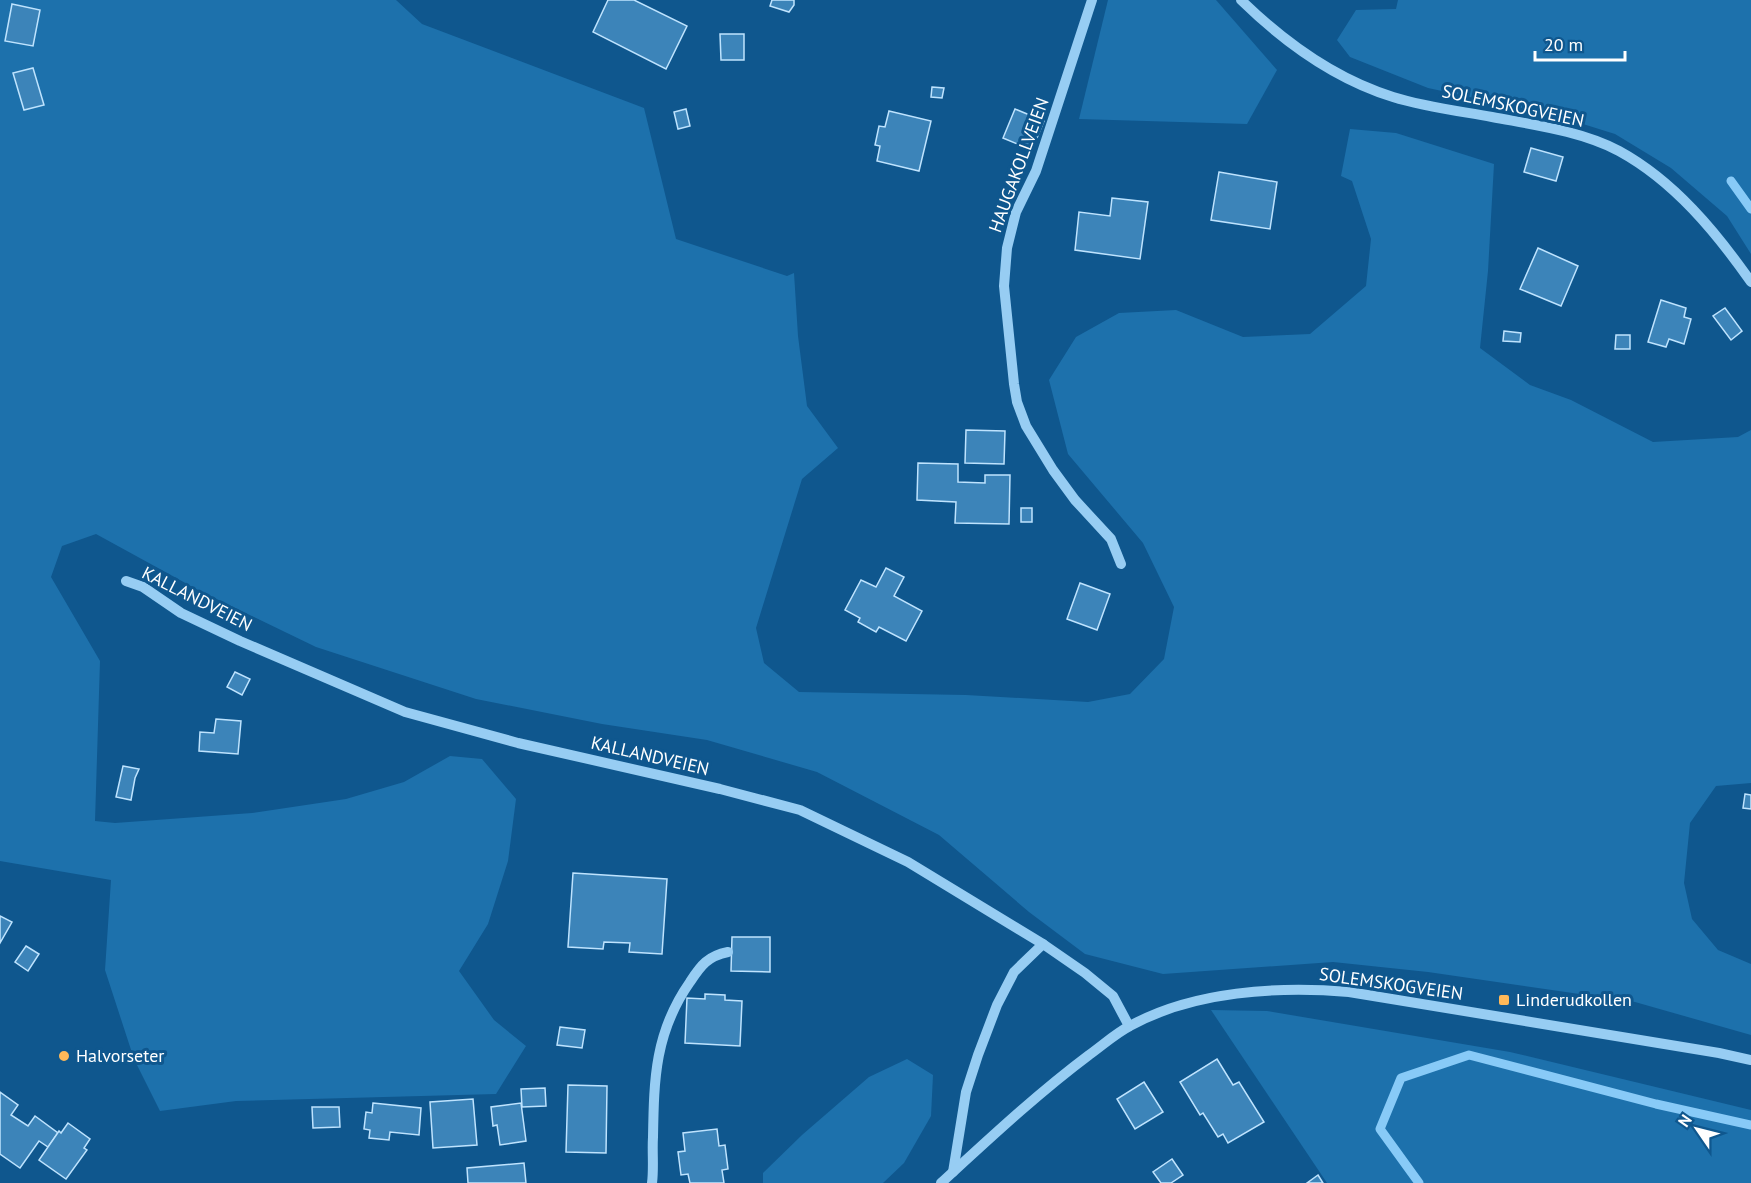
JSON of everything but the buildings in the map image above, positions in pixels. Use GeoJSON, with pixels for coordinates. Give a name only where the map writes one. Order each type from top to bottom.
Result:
{"type":"FeatureCollection","features":[{"type":"Feature","properties":{"kind":"street","name":"HAUGAKOLLVEIEN"},"geometry":{"type":"LineString","coordinates":[[1092,0],[1036,171],[1016,212],[1007,248],[1004,286],[1014,384],[1017,402],[1026,426],[1075,500],[1111,539],[1121,564]]}},
{"type":"Feature","properties":{"kind":"street","name":"SOLEMSKOGVEIEN"},"geometry":{"type":"LineString","coordinates":[[1241,0],[1301,51],[1349,80],[1372,90],[1420,104],[1554,129],[1581,136],[1618,151],[1649,171],[1694,210],[1751,282]]}},
{"type":"Feature","properties":{"kind":"street","name":"KALLANDVEIEN"},"geometry":{"type":"LineString","coordinates":[[126,581],[143,587],[181,613],[405,712],[518,743],[709,786],[800,810],[908,861],[1043,944],[1113,996],[1129,1026]]}},
{"type":"Feature","properties":{"kind":"street"},"geometry":{"type":"LineString","coordinates":[[952,1172],[966,1092],[997,1005],[1014,972],[1043,944]]}},
{"type":"Feature","properties":{"kind":"street"},"geometry":{"type":"LineString","coordinates":[[652,1183],[658,1053],[667,1021],[679,998],[699,969],[715,955],[728,952]]}},
{"type":"Feature","properties":{"kind":"street","name":"SOLEMSKOGVEIEN"},"geometry":{"type":"LineString","coordinates":[[941,1183],[1034,1099],[1070,1069],[1129,1026],[1156,1013],[1219,997],[1283,990],[1314,989],[1349,992],[1751,1060]]}},
{"type":"Feature","properties":{"kind":"shaded area"},"geometry":{"type":"Polygon","coordinates":[[[0,0],[396,0],[422,24],[644,108],[676,239],[787,276],[794,273],[798,336],[807,406],[838,448],[802,479],[756,628],[764,663],[799,692],[966,695],[1088,702],[1130,694],[1164,659],[1174,607],[1143,543],[1068,454],[1049,380],[1076,337],[1119,313],[1176,310],[1243,337],[1310,334],[1366,286],[1371,239],[1352,181],[1341,176],[1350,129],[1396,133],[1494,164],[1488,271],[1480,348],[1530,385],[1571,400],[1653,442],[1738,437],[1751,430],[1751,783],[1716,786],[1690,823],[1684,883],[1692,919],[1718,950],[1751,964],[1751,1035],[1635,1002],[1428,972],[1333,962],[1163,974],[1085,954],[1029,912],[939,835],[817,772],[707,740],[602,724],[476,699],[316,647],[200,591],[96,534],[62,546],[51,577],[100,661],[95,821],[115,823],[252,813],[346,799],[404,782],[450,756],[482,759],[516,799],[508,861],[488,924],[459,971],[494,1020],[526,1046],[496,1094],[236,1101],[160,1111],[134,1059],[105,970],[111,880],[0,861],[0,0]]]}},
{"type":"Feature","properties":{"kind":"shaded area"},"geometry":{"type":"Polygon","coordinates":[[[1108,0],[1216,0],[1277,70],[1247,124],[1079,119],[1108,0]]]}},
{"type":"Feature","properties":{"kind":"shaded area"},"geometry":{"type":"Polygon","coordinates":[[[1398,0],[1751,0],[1751,254],[1727,216],[1671,168],[1615,134],[1554,115],[1428,88],[1350,57],[1337,40],[1356,10],[1396,9],[1398,0]]]}},
{"type":"Feature","properties":{"kind":"shaded area"},"geometry":{"type":"Polygon","coordinates":[[[1211,1010],[1267,1011],[1510,1052],[1751,1110],[1751,1183],[1327,1183],[1211,1010]]]}},
{"type":"Feature","properties":{"kind":"shaded area"},"geometry":{"type":"Polygon","coordinates":[[[907,1059],[933,1075],[931,1116],[904,1163],[883,1183],[763,1183],[763,1173],[802,1135],[869,1077],[907,1059]]]}},
{"type":"Feature","properties":{"kind":"waterway"},"geometry":{"type":"LineString","coordinates":[[1731,181],[1751,209]]}},
{"type":"Feature","properties":{"kind":"waterway"},"geometry":{"type":"LineString","coordinates":[[1419,1183],[1380,1129],[1401,1078],[1469,1055],[1656,1104],[1751,1125]]}},
{"type":"Feature","properties":{"kind":"place","name":"Linderudkollen"},"geometry":{"type":"Point","coordinates":[1504,1000]}},
{"type":"Feature","properties":{"kind":"place","name":"Halvorseter"},"geometry":{"type":"Point","coordinates":[64,1056]}}]}
